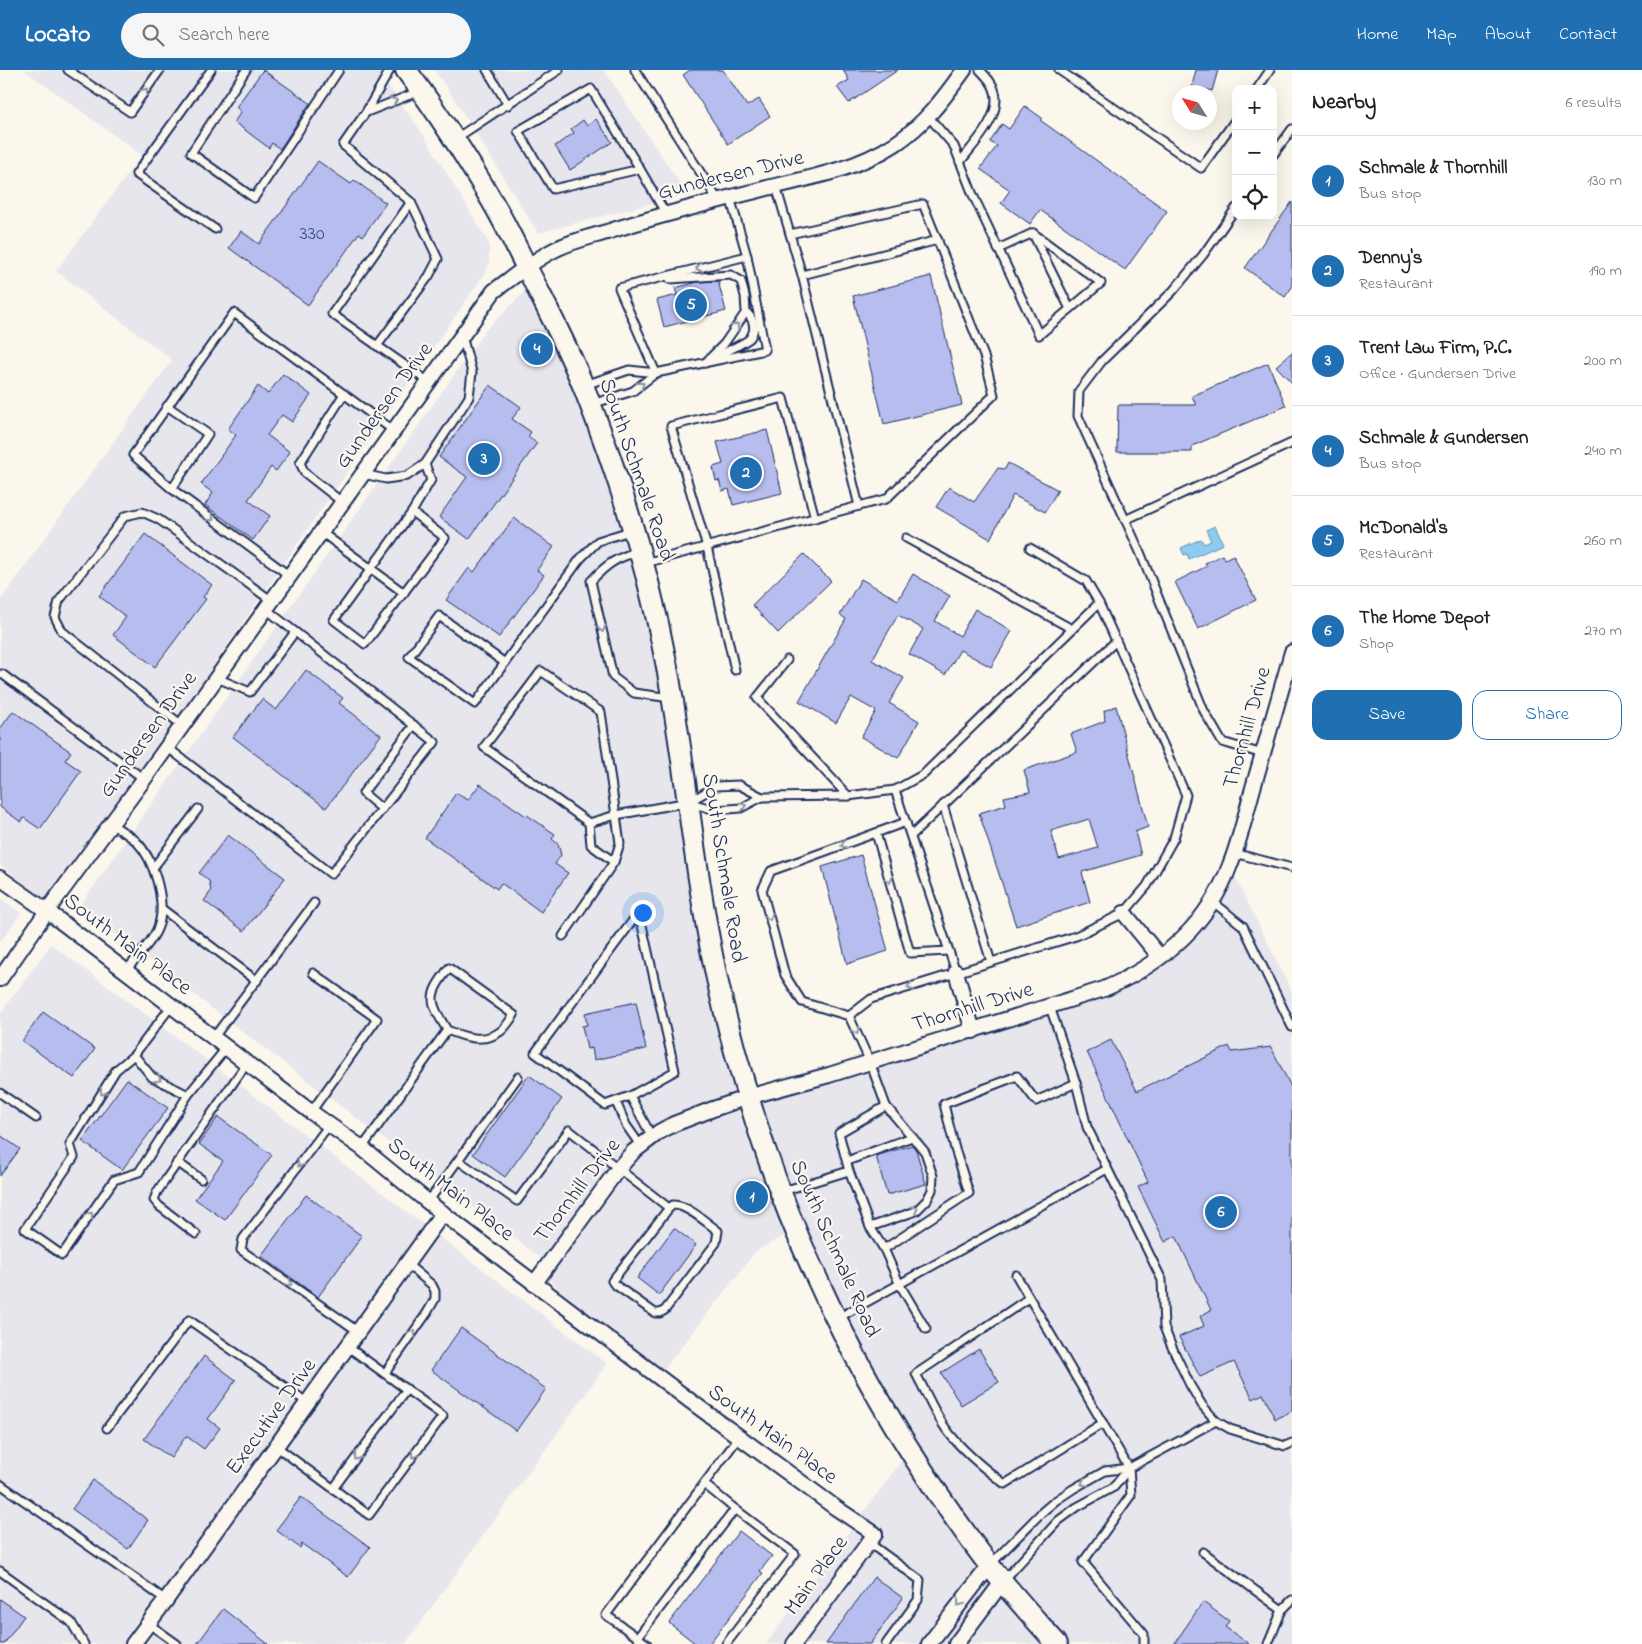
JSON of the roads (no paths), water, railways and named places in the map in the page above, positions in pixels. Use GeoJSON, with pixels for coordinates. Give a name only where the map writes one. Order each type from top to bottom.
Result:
{"type":"FeatureCollection","features":[{"type":"Feature","properties":{"kind":"main road","name":"South Schmale Road"},"geometry":{"type":"LineString","coordinates":[[406,70],[454,140],[495,206],[526,266],[583,386],[634,530],[642,557],[673,699],[714,967],[748,1097],[781,1192],[836,1320],[905,1442],[990,1565],[1057,1644]]}},
{"type":"Feature","properties":{"kind":"street","name":"Gundersen Drive"},"geometry":{"type":"LineString","coordinates":[[0,979],[494,291],[526,266],[557,248],[666,214],[851,166],[875,155],[895,144],[916,128],[948,93],[964,70]]}},
{"type":"Feature","properties":{"kind":"street","name":"Thornhill Drive"},"geometry":{"type":"LineString","coordinates":[[534,1284],[618,1169],[640,1146],[674,1124],[748,1097],[870,1062],[1104,989],[1128,979],[1160,957],[1185,936],[1199,920],[1222,883],[1234,853],[1292,652]]}},
{"type":"Feature","properties":{"kind":"street","name":"South Main Place"},"geometry":{"type":"LineString","coordinates":[[0,878],[47,911],[311,1112],[362,1148],[534,1284],[836,1508],[872,1539]]}},
{"type":"Feature","properties":{"kind":"street"},"geometry":{"type":"LineString","coordinates":[[1124,913],[1160,957]]}},
{"type":"Feature","properties":{"kind":"street"},"geometry":{"type":"LineString","coordinates":[[956,972],[973,1030]]}},
{"type":"Feature","properties":{"kind":"street","name":"Executive Drive"},"geometry":{"type":"LineString","coordinates":[[133,1644],[444,1213]]}},
{"type":"Feature","properties":{"kind":"street","name":"Main Place"},"geometry":{"type":"LineString","coordinates":[[794,1644],[872,1539]]}},
{"type":"Feature","properties":{"kind":"street"},"geometry":{"type":"LineString","coordinates":[[929,1644],[990,1565]]}},
{"type":"Feature","properties":{"kind":"street"},"geometry":{"type":"LineString","coordinates":[[956,1644],[1003,1581]]}},
{"type":"Feature","properties":{"kind":"lane"},"geometry":{"type":"LineString","coordinates":[[68,70],[130,112],[160,70]]}},
{"type":"Feature","properties":{"kind":"lane"},"geometry":{"type":"LineString","coordinates":[[211,70],[136,174],[215,229]]}},
{"type":"Feature","properties":{"kind":"lane"},"geometry":{"type":"LineString","coordinates":[[246,70],[190,153],[254,198],[339,70]]}},
{"type":"Feature","properties":{"kind":"lane"},"geometry":{"type":"LineString","coordinates":[[378,346],[429,276],[438,258],[411,202],[343,145],[366,112],[390,70]]}},
{"type":"Feature","properties":{"kind":"lane"},"geometry":{"type":"LineString","coordinates":[[486,70],[508,105]]}},
{"type":"Feature","properties":{"kind":"lane"},"geometry":{"type":"LineString","coordinates":[[454,140],[558,70]]}},
{"type":"Feature","properties":{"kind":"lane"},"geometry":{"type":"LineString","coordinates":[[583,386],[629,370],[656,374],[765,350],[747,256],[724,199],[635,70]]}},
{"type":"Feature","properties":{"kind":"lane"},"geometry":{"type":"LineString","coordinates":[[960,162],[992,118],[995,90],[980,70]]}},
{"type":"Feature","properties":{"kind":"lane"},"geometry":{"type":"LineString","coordinates":[[1059,70],[1201,168],[1232,125]]}},
{"type":"Feature","properties":{"kind":"lane"},"geometry":{"type":"LineString","coordinates":[[1260,85],[1270,70]]}},
{"type":"Feature","properties":{"kind":"lane"},"geometry":{"type":"LineString","coordinates":[[640,169],[553,189],[518,131],[591,89],[640,169],[666,214]]}},
{"type":"Feature","properties":{"kind":"lane"},"geometry":{"type":"LineString","coordinates":[[366,112],[421,91]]}},
{"type":"Feature","properties":{"kind":"lane"},"geometry":{"type":"LineString","coordinates":[[928,116],[954,146],[973,195],[1039,335],[1101,283],[1033,233]]}},
{"type":"Feature","properties":{"kind":"lane"},"geometry":{"type":"LineString","coordinates":[[1277,150],[1292,129]]}},
{"type":"Feature","properties":{"kind":"lane"},"geometry":{"type":"LineString","coordinates":[[776,186],[802,275],[860,506]]}},
{"type":"Feature","properties":{"kind":"lane"},"geometry":{"type":"LineString","coordinates":[[411,202],[332,314],[429,382]]}},
{"type":"Feature","properties":{"kind":"lane"},"geometry":{"type":"LineString","coordinates":[[673,699],[634,693],[613,677],[591,581],[606,565],[619,557],[642,557],[707,547],[886,499],[994,395],[984,356],[923,204],[790,234]]}},
{"type":"Feature","properties":{"kind":"lane"},"geometry":{"type":"LineString","coordinates":[[1232,214],[1203,255],[1173,291],[1102,361],[1079,391],[1078,416],[1158,596],[1204,711],[1222,742],[1263,754]]}},
{"type":"Feature","properties":{"kind":"lane"},"geometry":{"type":"LineString","coordinates":[[998,248],[1033,233]]}},
{"type":"Feature","properties":{"kind":"lane"},"geometry":{"type":"LineString","coordinates":[[1033,233],[1070,309]]}},
{"type":"Feature","properties":{"kind":"lane"},"geometry":{"type":"LineString","coordinates":[[802,275],[938,240]]}},
{"type":"Feature","properties":{"kind":"lane"},"geometry":{"type":"LineString","coordinates":[[656,374],[619,288],[747,256]]}},
{"type":"Feature","properties":{"kind":"lane"},"geometry":{"type":"LineString","coordinates":[[651,280],[731,275],[740,281],[745,296],[746,312],[724,344],[705,363]]}},
{"type":"Feature","properties":{"kind":"lane"},"geometry":{"type":"LineString","coordinates":[[705,363],[750,339],[754,328],[751,317],[746,312]]}},
{"type":"Feature","properties":{"kind":"lane"},"geometry":{"type":"LineString","coordinates":[[290,576],[172,489],[133,455],[167,406],[234,313],[394,431]]}},
{"type":"Feature","properties":{"kind":"lane"},"geometry":{"type":"LineString","coordinates":[[362,474],[386,479],[407,476],[425,464],[469,396],[472,372],[462,336]]}},
{"type":"Feature","properties":{"kind":"lane"},"geometry":{"type":"LineString","coordinates":[[590,405],[633,391],[656,374]]}},
{"type":"Feature","properties":{"kind":"lane"},"geometry":{"type":"LineString","coordinates":[[342,502],[304,473],[300,463],[344,394]]}},
{"type":"Feature","properties":{"kind":"lane"},"geometry":{"type":"LineString","coordinates":[[735,670],[707,547],[671,426],[782,398],[815,518]]}},
{"type":"Feature","properties":{"kind":"lane"},"geometry":{"type":"LineString","coordinates":[[167,406],[208,434],[172,489]]}},
{"type":"Feature","properties":{"kind":"lane"},"geometry":{"type":"LineString","coordinates":[[1125,520],[1292,442]]}},
{"type":"Feature","properties":{"kind":"lane"},"geometry":{"type":"LineString","coordinates":[[412,512],[445,538],[365,644],[334,620],[412,512],[430,480],[425,464]]}},
{"type":"Feature","properties":{"kind":"lane"},"geometry":{"type":"LineString","coordinates":[[167,747],[331,874],[435,742],[296,632],[269,605],[164,524],[142,512],[125,516],[59,601],[55,617],[62,631],[182,726]]}},
{"type":"Feature","properties":{"kind":"lane"},"geometry":{"type":"LineString","coordinates":[[505,663],[439,616],[409,657],[475,704],[505,663],[580,559],[598,542],[634,530]]}},
{"type":"Feature","properties":{"kind":"lane"},"geometry":{"type":"LineString","coordinates":[[321,532],[404,593]]}},
{"type":"Feature","properties":{"kind":"lane"},"geometry":{"type":"LineString","coordinates":[[906,538],[1072,629]]}},
{"type":"Feature","properties":{"kind":"lane"},"geometry":{"type":"LineString","coordinates":[[849,1016],[871,999],[1076,936],[1124,913],[1147,886],[1174,838],[1186,795],[1099,602],[1086,581],[1030,548]]}},
{"type":"Feature","properties":{"kind":"lane"},"geometry":{"type":"LineString","coordinates":[[689,802],[716,810],[741,808],[762,797],[848,796],[895,790],[924,774],[1099,602]]}},
{"type":"Feature","properties":{"kind":"lane"},"geometry":{"type":"LineString","coordinates":[[217,678],[250,692],[296,632]]}},
{"type":"Feature","properties":{"kind":"lane"},"geometry":{"type":"LineString","coordinates":[[910,836],[1116,641]]}},
{"type":"Feature","properties":{"kind":"lane"},"geometry":{"type":"LineString","coordinates":[[787,660],[756,698],[848,796]]}},
{"type":"Feature","properties":{"kind":"lane"},"geometry":{"type":"LineString","coordinates":[[563,936],[614,862],[620,843],[601,712],[541,671],[484,747],[589,823],[591,845],[614,862]]}},
{"type":"Feature","properties":{"kind":"lane"},"geometry":{"type":"LineString","coordinates":[[2,674],[144,779]]}},
{"type":"Feature","properties":{"kind":"lane"},"geometry":{"type":"LineString","coordinates":[[382,809],[363,793],[414,725]]}},
{"type":"Feature","properties":{"kind":"lane"},"geometry":{"type":"LineString","coordinates":[[589,823],[616,815],[689,802],[716,786],[740,786],[762,797]]}},
{"type":"Feature","properties":{"kind":"lane"},"geometry":{"type":"LineString","coordinates":[[895,790],[956,972]]}},
{"type":"Feature","properties":{"kind":"lane"},"geometry":{"type":"LineString","coordinates":[[943,805],[991,962]]}},
{"type":"Feature","properties":{"kind":"lane"},"geometry":{"type":"LineString","coordinates":[[153,868],[198,809]]}},
{"type":"Feature","properties":{"kind":"lane"},"geometry":{"type":"LineString","coordinates":[[870,1227],[916,1211],[927,1200],[932,1190],[933,1176],[925,1152],[886,1106],[870,1062],[849,1016],[802,1002],[785,976],[762,890],[771,871],[906,822]]}},
{"type":"Feature","properties":{"kind":"lane"},"geometry":{"type":"LineString","coordinates":[[111,824],[136,841],[153,868],[159,888],[162,909],[159,925],[126,971]]}},
{"type":"Feature","properties":{"kind":"lane"},"geometry":{"type":"LineString","coordinates":[[876,833],[910,953],[950,951]]}},
{"type":"Feature","properties":{"kind":"lane"},"geometry":{"type":"LineString","coordinates":[[1234,853],[1292,868]]}},
{"type":"Feature","properties":{"kind":"lane"},"geometry":{"type":"LineString","coordinates":[[1212,901],[1243,926],[1292,1027]]}},
{"type":"Feature","properties":{"kind":"lane"},"geometry":{"type":"LineString","coordinates":[[214,1037],[314,903]]}},
{"type":"Feature","properties":{"kind":"lane"},"geometry":{"type":"LineString","coordinates":[[162,909],[257,981]]}},
{"type":"Feature","properties":{"kind":"lane"},"geometry":{"type":"LineString","coordinates":[[639,912],[675,1071],[630,1096],[606,1105],[535,1053],[639,912]]}},
{"type":"Feature","properties":{"kind":"lane"},"geometry":{"type":"LineString","coordinates":[[448,968],[514,1015],[502,1031],[490,1038],[468,1039],[447,1030],[431,1000],[435,987],[448,968]]}},
{"type":"Feature","properties":{"kind":"lane"},"geometry":{"type":"LineString","coordinates":[[311,1112],[377,1019],[313,973]]}},
{"type":"Feature","properties":{"kind":"lane"},"geometry":{"type":"LineString","coordinates":[[172,1005],[134,1055],[116,1070],[70,1144],[74,1157],[25,1229],[62,1255],[114,1180],[139,1172],[188,1095],[227,1047]]}},
{"type":"Feature","properties":{"kind":"lane"},"geometry":{"type":"LineString","coordinates":[[1050,1007],[1076,1083],[1087,1127],[1162,1280],[1164,1327],[1170,1345],[1190,1385],[1202,1405],[1216,1421],[1230,1429],[1285,1446],[1292,1444]]}},
{"type":"Feature","properties":{"kind":"lane"},"geometry":{"type":"LineString","coordinates":[[362,1148],[447,1030]]}},
{"type":"Feature","properties":{"kind":"lane"},"geometry":{"type":"LineString","coordinates":[[134,1055],[152,1077],[188,1095]]}},
{"type":"Feature","properties":{"kind":"lane"},"geometry":{"type":"LineString","coordinates":[[196,1234],[159,1206],[154,1200],[157,1192],[177,1162],[247,1062]]}},
{"type":"Feature","properties":{"kind":"lane"},"geometry":{"type":"LineString","coordinates":[[884,1248],[969,1193],[955,1149],[944,1104],[1017,1076],[1036,1101],[1076,1083]]}},
{"type":"Feature","properties":{"kind":"lane"},"geometry":{"type":"LineString","coordinates":[[428,1202],[518,1077]]}},
{"type":"Feature","properties":{"kind":"lane"},"geometry":{"type":"LineString","coordinates":[[0,1093],[36,1118]]}},
{"type":"Feature","properties":{"kind":"lane"},"geometry":{"type":"LineString","coordinates":[[630,1096],[652,1137]]}},
{"type":"Feature","properties":{"kind":"lane"},"geometry":{"type":"LineString","coordinates":[[616,1102],[626,1125],[640,1146]]}},
{"type":"Feature","properties":{"kind":"lane"},"geometry":{"type":"LineString","coordinates":[[886,1106],[839,1133],[849,1171],[870,1227],[884,1248],[900,1285],[926,1328]]}},
{"type":"Feature","properties":{"kind":"lane"},"geometry":{"type":"LineString","coordinates":[[329,1125],[243,1239],[241,1250],[359,1332]]}},
{"type":"Feature","properties":{"kind":"lane"},"geometry":{"type":"LineString","coordinates":[[459,1161],[517,1201],[569,1130],[669,1208]]}},
{"type":"Feature","properties":{"kind":"lane"},"geometry":{"type":"LineString","coordinates":[[847,1160],[912,1137]]}},
{"type":"Feature","properties":{"kind":"lane"},"geometry":{"type":"LineString","coordinates":[[177,1162],[201,1179]]}},
{"type":"Feature","properties":{"kind":"lane"},"geometry":{"type":"LineString","coordinates":[[836,1320],[1107,1169]]}},
{"type":"Feature","properties":{"kind":"lane"},"geometry":{"type":"LineString","coordinates":[[781,1192],[849,1171]]}},
{"type":"Feature","properties":{"kind":"lane"},"geometry":{"type":"LineString","coordinates":[[678,1205],[698,1216],[718,1231],[718,1237],[716,1243],[665,1310],[655,1313],[612,1281],[669,1208],[678,1205]]}},
{"type":"Feature","properties":{"kind":"lane"},"geometry":{"type":"LineString","coordinates":[[385,1373],[435,1299],[436,1291],[432,1285],[407,1264]]}},
{"type":"Feature","properties":{"kind":"lane"},"geometry":{"type":"LineString","coordinates":[[1016,1275],[1129,1468],[1131,1495],[1083,1562],[1144,1634],[1144,1644]]}},
{"type":"Feature","properties":{"kind":"lane"},"geometry":{"type":"LineString","coordinates":[[1029,1298],[916,1374],[945,1428],[984,1469],[1005,1484],[1102,1423]]}},
{"type":"Feature","properties":{"kind":"lane"},"geometry":{"type":"LineString","coordinates":[[107,1428],[189,1320],[308,1403]]}},
{"type":"Feature","properties":{"kind":"lane"},"geometry":{"type":"LineString","coordinates":[[277,1447],[369,1515],[443,1416],[348,1347]]}},
{"type":"Feature","properties":{"kind":"lane"},"geometry":{"type":"LineString","coordinates":[[333,1489],[407,1389]]}},
{"type":"Feature","properties":{"kind":"lane"},"geometry":{"type":"LineString","coordinates":[[990,1565],[1055,1501],[1073,1489],[1105,1471],[1129,1468],[1216,1421]]}},
{"type":"Feature","properties":{"kind":"lane"},"geometry":{"type":"LineString","coordinates":[[647,1644],[606,1615],[739,1437]]}},
{"type":"Feature","properties":{"kind":"lane"},"geometry":{"type":"LineString","coordinates":[[1003,1581],[1058,1521],[1077,1507],[1114,1487],[1129,1468]]}},
{"type":"Feature","properties":{"kind":"lane"},"geometry":{"type":"LineString","coordinates":[[0,1484],[166,1600]]}},
{"type":"Feature","properties":{"kind":"lane"},"geometry":{"type":"LineString","coordinates":[[704,1484],[795,1554],[726,1644]]}},
{"type":"Feature","properties":{"kind":"lane"},"geometry":{"type":"LineString","coordinates":[[638,1637],[735,1509]]}},
{"type":"Feature","properties":{"kind":"lane"},"geometry":{"type":"LineString","coordinates":[[872,1539],[920,1580],[918,1600],[886,1644]]}},
{"type":"Feature","properties":{"kind":"lane"},"geometry":{"type":"LineString","coordinates":[[1203,1552],[1282,1610]]}},
{"type":"Feature","properties":{"kind":"lane"},"geometry":{"type":"LineString","coordinates":[[0,1571],[71,1622],[84,1644]]}},
{"type":"Feature","properties":{"kind":"lane"},"geometry":{"type":"LineString","coordinates":[[1268,1644],[1282,1610],[1292,1600]]}},
{"type":"Feature","properties":{"kind":"lane"},"geometry":{"type":"LineString","coordinates":[[149,1624],[177,1644]]}},
{"type":"Feature","properties":{"kind":"water"},"geometry":{"type":"Polygon","coordinates":[[[1215,526],[1223,544],[1189,559],[1187,554],[1184,555],[1181,548],[1201,539],[1204,544],[1211,541],[1206,530],[1215,526]]]}},
{"type":"Feature","properties":{"kind":"place","name":"McDonald's"},"geometry":{"type":"Point","coordinates":[691,305]}},
{"type":"Feature","properties":{"kind":"place","name":"Schmale & Gundersen"},"geometry":{"type":"Point","coordinates":[537,349]}},
{"type":"Feature","properties":{"kind":"place","name":"Trent Law Firm, P.C."},"geometry":{"type":"Point","coordinates":[484,459]}},
{"type":"Feature","properties":{"kind":"place","name":"Denny's"},"geometry":{"type":"Point","coordinates":[746,473]}},
{"type":"Feature","properties":{"kind":"place","name":"Schmale & Thornhill"},"geometry":{"type":"Point","coordinates":[752,1197]}},
{"type":"Feature","properties":{"kind":"place","name":"The Home Depot"},"geometry":{"type":"Point","coordinates":[1221,1212]}}]}
